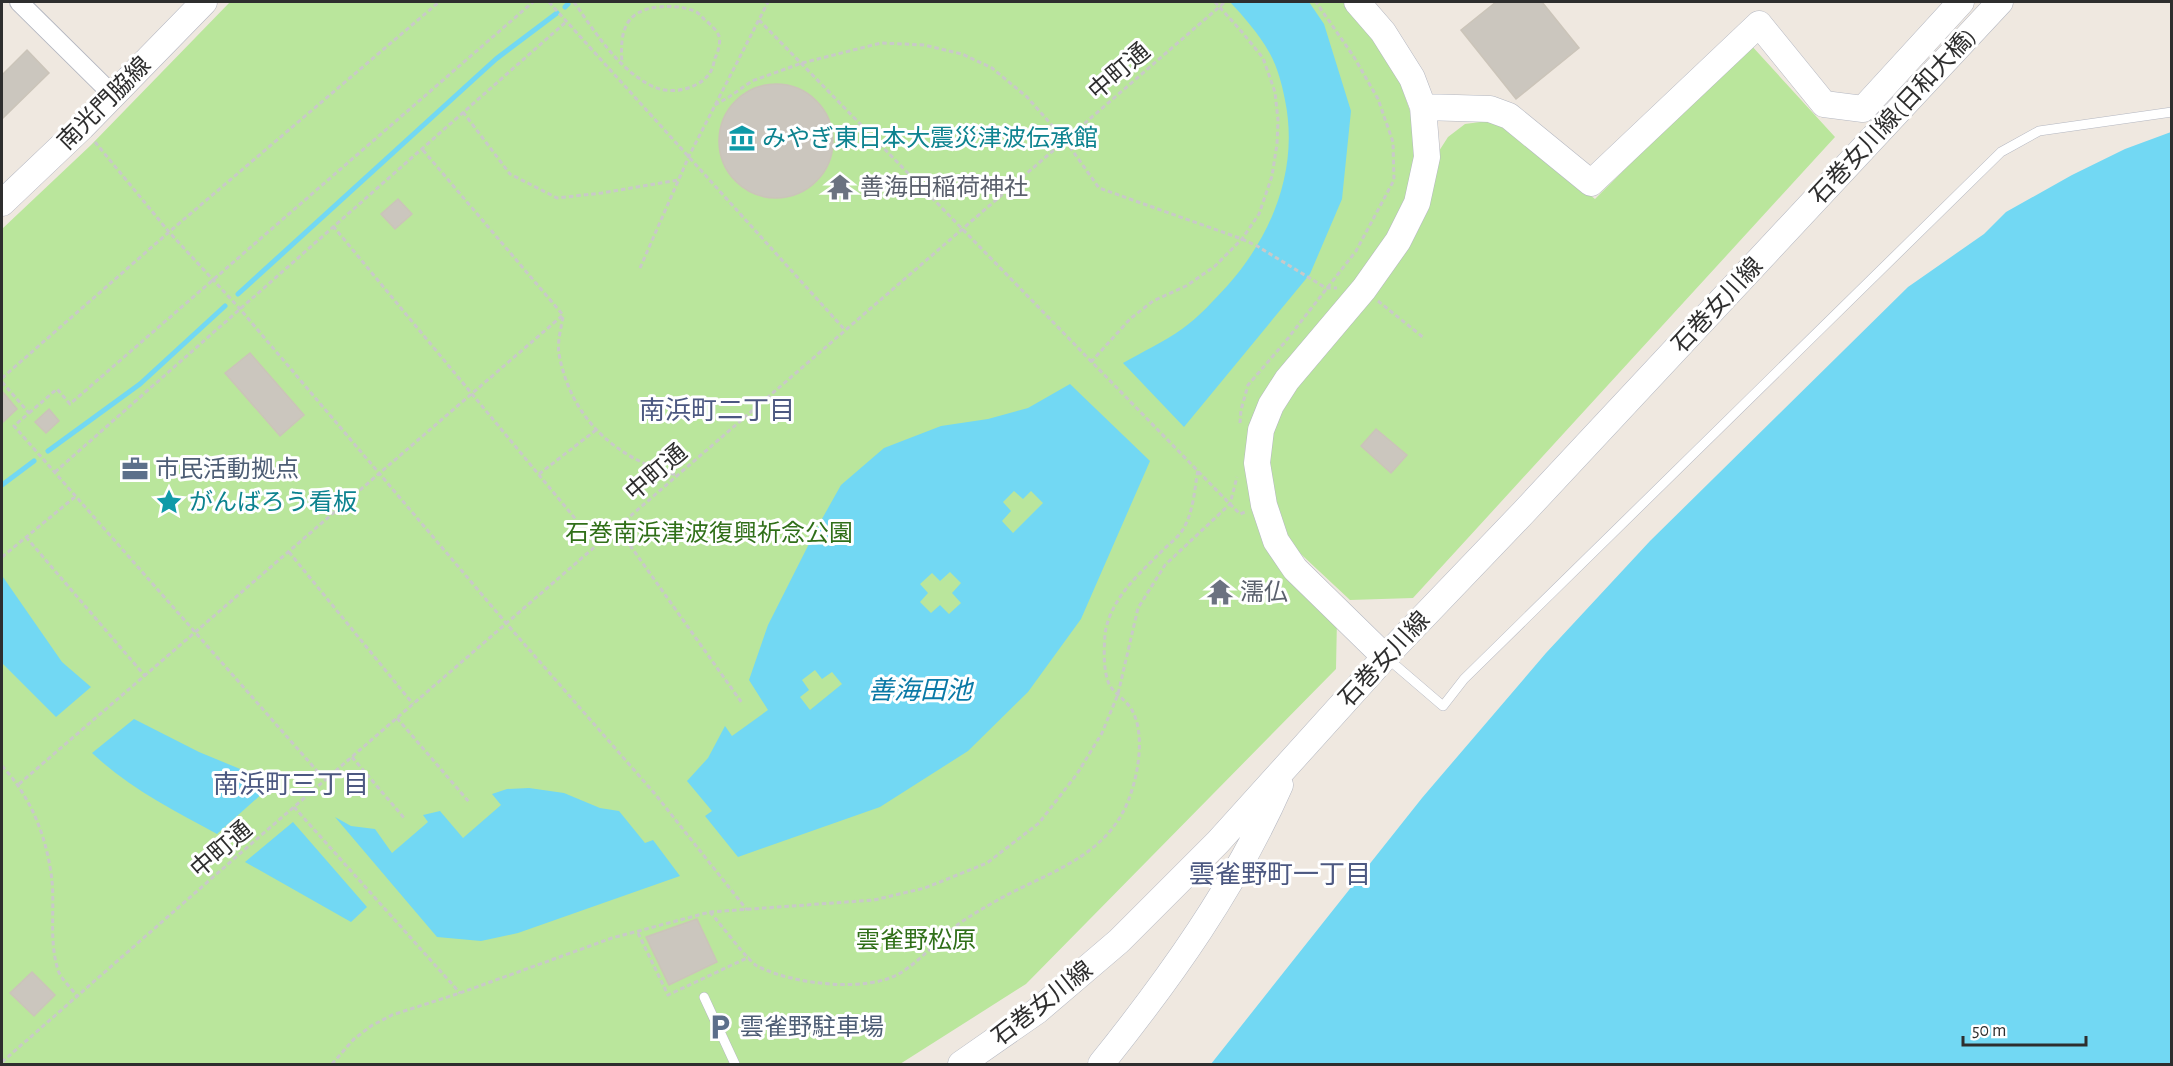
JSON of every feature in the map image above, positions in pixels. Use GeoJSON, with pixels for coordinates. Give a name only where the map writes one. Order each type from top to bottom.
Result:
{"type":"FeatureCollection","features":[{"type":"Feature","properties":{"kind":"street"},"geometry":{"type":"LineString","coordinates":[[19,2],[113,95]]}},
{"type":"Feature","properties":{"kind":"street","name":"南光門脇線"},"geometry":{"type":"LineString","coordinates":[[2,203],[204,2]]}},
{"type":"Feature","properties":{"kind":"street"},"geometry":{"type":"LineString","coordinates":[[1357,2],[1383,32],[1412,78],[1423,106],[1427,158],[1417,203],[1398,241],[1364,289],[1287,380],[1271,405],[1261,430],[1257,463],[1263,505],[1276,541],[1295,569],[1385,657]]}},
{"type":"Feature","properties":{"kind":"street"},"geometry":{"type":"LineString","coordinates":[[1423,106],[1490,109],[1509,116],[1591,183],[1759,24],[1824,104],[1863,109],[1961,2]]}},
{"type":"Feature","properties":{"kind":"street","name":"石巻女川線(日和大橋)"},"geometry":{"type":"LineString","coordinates":[[1786,231],[2000,2]]}},
{"type":"Feature","properties":{"kind":"street","name":"石巻女川線"},"geometry":{"type":"LineString","coordinates":[[961,1065],[1037,1011],[1119,941],[1218,842],[1385,657],[1786,231]]}},
{"type":"Feature","properties":{"kind":"street"},"geometry":{"type":"LineString","coordinates":[[1101,1065],[1141,1015],[1211,915],[1267,814],[1289,766]]}},
{"type":"Feature","properties":{"kind":"lane"},"geometry":{"type":"LineString","coordinates":[[1385,657],[1443,706],[1464,679],[2001,152],[2039,131],[2172,112]]}},
{"type":"Feature","properties":{"kind":"lane"},"geometry":{"type":"LineString","coordinates":[[704,997],[735,1065]]}},
{"type":"Feature","properties":{"kind":"path"},"geometry":{"type":"LineString","coordinates":[[29,413],[2,380],[169,231],[439,2]]}},
{"type":"Feature","properties":{"kind":"path"},"geometry":{"type":"LineString","coordinates":[[326,780],[14,426],[57,389],[70,404],[533,2]]}},
{"type":"Feature","properties":{"kind":"path"},"geometry":{"type":"LineString","coordinates":[[549,2],[845,330]]}},
{"type":"Feature","properties":{"kind":"path"},"geometry":{"type":"LineString","coordinates":[[574,2],[592,29],[622,63],[641,80],[656,88],[673,92],[696,85],[710,73],[719,49],[719,35],[711,24],[695,11],[671,6],[651,8],[636,13],[626,25],[621,44],[622,63]]}},
{"type":"Feature","properties":{"kind":"path"},"geometry":{"type":"LineString","coordinates":[[640,268],[689,156],[768,2]]}},
{"type":"Feature","properties":{"kind":"path"},"geometry":{"type":"LineString","coordinates":[[1091,362],[1130,319],[1153,301],[1186,286],[1215,266],[1242,239],[1258,214],[1272,176],[1278,120],[1275,92],[1263,58],[1215,2]]}},
{"type":"Feature","properties":{"kind":"path","name":"中町通"},"geometry":{"type":"LineString","coordinates":[[2,1062],[1225,2]]}},
{"type":"Feature","properties":{"kind":"path"},"geometry":{"type":"LineString","coordinates":[[1240,428],[1241,410],[1248,386],[1356,251],[1394,180],[1393,142],[1378,99],[1354,57],[1316,2]]}},
{"type":"Feature","properties":{"kind":"path"},"geometry":{"type":"LineString","coordinates":[[759,20],[1240,514],[1263,505]]}},
{"type":"Feature","properties":{"kind":"path"},"geometry":{"type":"LineString","coordinates":[[55,472],[567,21]]}},
{"type":"Feature","properties":{"kind":"path"},"geometry":{"type":"LineString","coordinates":[[715,105],[752,81],[802,63],[881,44],[924,45],[962,54],[992,68],[1027,97],[1065,140],[1099,188],[1242,239],[1326,288],[1364,289],[1424,338]]}},
{"type":"Feature","properties":{"kind":"path"},"geometry":{"type":"LineString","coordinates":[[463,112],[510,174],[557,198],[679,180]]}},
{"type":"Feature","properties":{"kind":"path"},"geometry":{"type":"LineString","coordinates":[[92,139],[655,794],[747,910]]}},
{"type":"Feature","properties":{"kind":"path"},"geometry":{"type":"LineString","coordinates":[[422,149],[563,315],[558,352],[576,402],[596,430],[618,450],[677,476]]}},
{"type":"Feature","properties":{"kind":"path"},"geometry":{"type":"LineString","coordinates":[[333,226],[597,545]]}},
{"type":"Feature","properties":{"kind":"path"},"geometry":{"type":"LineString","coordinates":[[19,784],[563,315]]}},
{"type":"Feature","properties":{"kind":"path"},"geometry":{"type":"LineString","coordinates":[[539,474],[596,430]]}},
{"type":"Feature","properties":{"kind":"path"},"geometry":{"type":"LineString","coordinates":[[710,912],[755,965],[788,977],[854,986],[878,982],[900,973],[971,915],[1082,858],[1102,839],[1122,813],[1133,790],[1138,760],[1139,730],[1131,708],[1108,682],[1104,652],[1106,631],[1114,606],[1128,586],[1182,531],[1194,504],[1198,470]]}},
{"type":"Feature","properties":{"kind":"path"},"geometry":{"type":"LineString","coordinates":[[332,1065],[354,1039],[370,1026],[392,1015],[612,939],[710,912],[874,900],[925,888],[987,863],[1039,823],[1077,774],[1102,733],[1118,694],[1137,608],[1165,565],[1230,504],[1238,472]]}},
{"type":"Feature","properties":{"kind":"path"},"geometry":{"type":"LineString","coordinates":[[2,557],[76,496]]}},
{"type":"Feature","properties":{"kind":"path"},"geometry":{"type":"LineString","coordinates":[[617,527],[741,702]]}},
{"type":"Feature","properties":{"kind":"path"},"geometry":{"type":"LineString","coordinates":[[26,537],[145,676]]}},
{"type":"Feature","properties":{"kind":"path"},"geometry":{"type":"LineString","coordinates":[[289,552],[413,704]]}},
{"type":"Feature","properties":{"kind":"path"},"geometry":{"type":"LineString","coordinates":[[397,718],[469,802]]}},
{"type":"Feature","properties":{"kind":"path"},"geometry":{"type":"LineString","coordinates":[[352,757],[405,819]]}},
{"type":"Feature","properties":{"kind":"path"},"geometry":{"type":"LineString","coordinates":[[2,766],[19,784],[42,830],[51,875],[51,925],[58,971],[77,996]]}},
{"type":"Feature","properties":{"kind":"path"},"geometry":{"type":"LineString","coordinates":[[294,807],[460,993]]}},
{"type":"Feature","properties":{"kind":"path"},"geometry":{"type":"LineString","coordinates":[[638,933],[668,995],[749,957]]}},
{"type":"Feature","properties":{"kind":"green space","name":"石巻南浜津波復興祈念公園"},"geometry":{"type":"Polygon","coordinates":[[[230,2],[1346,2],[1396,71],[1417,131],[1415,169],[1393,238],[1283,377],[1253,481],[1337,618],[1336,669],[1026,984],[900,1064],[2,1064],[2,229],[91,145],[230,2]]]}},
{"type":"Feature","properties":{"kind":"green space"},"geometry":{"type":"Polygon","coordinates":[[[1750,44],[1835,137],[1413,598],[1350,600],[1289,543],[1265,476],[1266,441],[1306,370],[1419,216],[1439,151],[1448,137],[1465,124],[1495,120],[1595,199],[1750,44]]]}},
{"type":"Feature","properties":{"kind":"water"},"geometry":{"type":"Polygon","coordinates":[[[1230,2],[1309,2],[1324,24],[1351,111],[1342,199],[1310,274],[1184,427],[1123,363],[1188,324],[1217,297],[1244,265],[1270,222],[1279,199],[1288,150],[1285,100],[1274,63],[1256,32],[1230,2]]]}},
{"type":"Feature","properties":{"kind":"water"},"geometry":{"type":"Polygon","coordinates":[[[2171,132],[2171,1064],[1211,1064],[1422,798],[1546,653],[1650,541],[1908,287],[1984,234],[2006,212],[2072,175],[2125,149],[2171,132]]]}},
{"type":"Feature","properties":{"kind":"water","name":"善海田池"},"geometry":{"type":"Polygon","coordinates":[[[1070,384],[1150,461],[1081,619],[1028,692],[968,751],[880,807],[738,857],[705,816],[712,811],[687,781],[708,758],[725,726],[732,736],[768,710],[749,680],[768,625],[841,485],[884,448],[941,426],[988,419],[1028,408],[1070,384]],[[1014,491],[1003,502],[1011,511],[1002,521],[1013,533],[1043,503],[1031,491],[1023,499],[1014,491]],[[950,572],[940,581],[932,573],[920,584],[928,593],[920,602],[931,613],[940,605],[949,614],[961,603],[952,593],[961,583],[950,572]],[[815,670],[802,680],[809,690],[800,697],[810,710],[842,684],[832,672],[822,679],[815,670]]]}},
{"type":"Feature","properties":{"kind":"water"},"geometry":{"type":"Polygon","coordinates":[[[3,577],[62,662],[91,687],[56,717],[2,663],[3,577]]]}},
{"type":"Feature","properties":{"kind":"water"},"geometry":{"type":"Polygon","coordinates":[[[134,719],[199,752],[274,783],[217,834],[136,788],[92,753],[134,719]]]}},
{"type":"Feature","properties":{"kind":"water"},"geometry":{"type":"Polygon","coordinates":[[[529,788],[564,793],[600,808],[619,811],[645,843],[653,840],[680,876],[518,933],[481,941],[437,937],[335,817],[351,826],[375,829],[392,853],[428,822],[423,815],[440,811],[463,838],[501,805],[492,794],[507,789],[529,788]]]}},
{"type":"Feature","properties":{"kind":"water"},"geometry":{"type":"Polygon","coordinates":[[[293,822],[367,907],[351,922],[245,862],[293,822]]]}},
{"type":"Feature","properties":{"kind":"building"},"geometry":{"type":"Polygon","coordinates":[[[1496,2],[1542,2],[1579,48],[1516,99],[1461,30],[1496,2]]]}},
{"type":"Feature","properties":{"kind":"building"},"geometry":{"type":"Polygon","coordinates":[[[27,50],[49,73],[2,119],[2,75],[27,50]]]}},
{"type":"Feature","properties":{"kind":"building"},"geometry":{"type":"Polygon","coordinates":[[[776,84],[798,88],[817,100],[829,119],[833,141],[829,163],[817,182],[798,194],[776,198],[754,194],[735,182],[723,163],[719,141],[723,119],[735,100],[754,88],[776,84]]]}},
{"type":"Feature","properties":{"kind":"building"},"geometry":{"type":"Polygon","coordinates":[[[398,199],[412,214],[395,229],[381,214],[398,199]]]}},
{"type":"Feature","properties":{"kind":"building"},"geometry":{"type":"Polygon","coordinates":[[[250,353],[304,415],[280,436],[225,373],[250,353]]]}},
{"type":"Feature","properties":{"kind":"building"},"geometry":{"type":"Polygon","coordinates":[[[2,391],[17,409],[2,423],[2,391]]]}},
{"type":"Feature","properties":{"kind":"building"},"geometry":{"type":"Polygon","coordinates":[[[49,409],[59,421],[46,433],[35,422],[49,409]]]}},
{"type":"Feature","properties":{"kind":"building"},"geometry":{"type":"Polygon","coordinates":[[[1376,429],[1407,455],[1391,473],[1361,446],[1376,429]]]}},
{"type":"Feature","properties":{"kind":"building"},"geometry":{"type":"Polygon","coordinates":[[[697,919],[717,962],[669,985],[646,937],[697,919]]]}},
{"type":"Feature","properties":{"kind":"building"},"geometry":{"type":"Polygon","coordinates":[[[32,972],[55,995],[34,1016],[10,993],[32,972]]]}},
{"type":"Feature","properties":{"kind":"waterway"},"geometry":{"type":"LineString","coordinates":[[565,7],[568,4]]}},
{"type":"Feature","properties":{"kind":"waterway"},"geometry":{"type":"LineString","coordinates":[[238,294],[496,59],[557,13]]}},
{"type":"Feature","properties":{"kind":"waterway"},"geometry":{"type":"LineString","coordinates":[[48,451],[140,384],[225,306]]}},
{"type":"Feature","properties":{"kind":"waterway"},"geometry":{"type":"LineString","coordinates":[[2,485],[34,461]]}},
{"type":"Feature","properties":{"kind":"place","name":"みやぎ東日本大震災津波伝承館"},"geometry":{"type":"Point","coordinates":[742,138]}},
{"type":"Feature","properties":{"kind":"place","name":"善海田稲荷神社"},"geometry":{"type":"Point","coordinates":[840,187]}},
{"type":"Feature","properties":{"kind":"place","name":"市民活動拠点"},"geometry":{"type":"Point","coordinates":[135,469]}},
{"type":"Feature","properties":{"kind":"place","name":"がんばろう看板"},"geometry":{"type":"Point","coordinates":[169,502]}},
{"type":"Feature","properties":{"kind":"place","name":"濡仏"},"geometry":{"type":"Point","coordinates":[1220,592]}},
{"type":"Feature","properties":{"kind":"place","name":"雲雀野駐車場"},"geometry":{"type":"Point","coordinates":[720,1027]}},
{"type":"Feature","properties":{"kind":"district","name":"南浜町二丁目"},"geometry":{"type":"Point","coordinates":[717,410]}},
{"type":"Feature","properties":{"kind":"district","name":"南浜町三丁目"},"geometry":{"type":"Point","coordinates":[291,784]}},
{"type":"Feature","properties":{"kind":"district","name":"雲雀野町一丁目"},"geometry":{"type":"Point","coordinates":[1280,874]}},
{"type":"Feature","properties":{"kind":"park label","name":"雲雀野松原"},"geometry":{"type":"Point","coordinates":[916,940]}}]}
